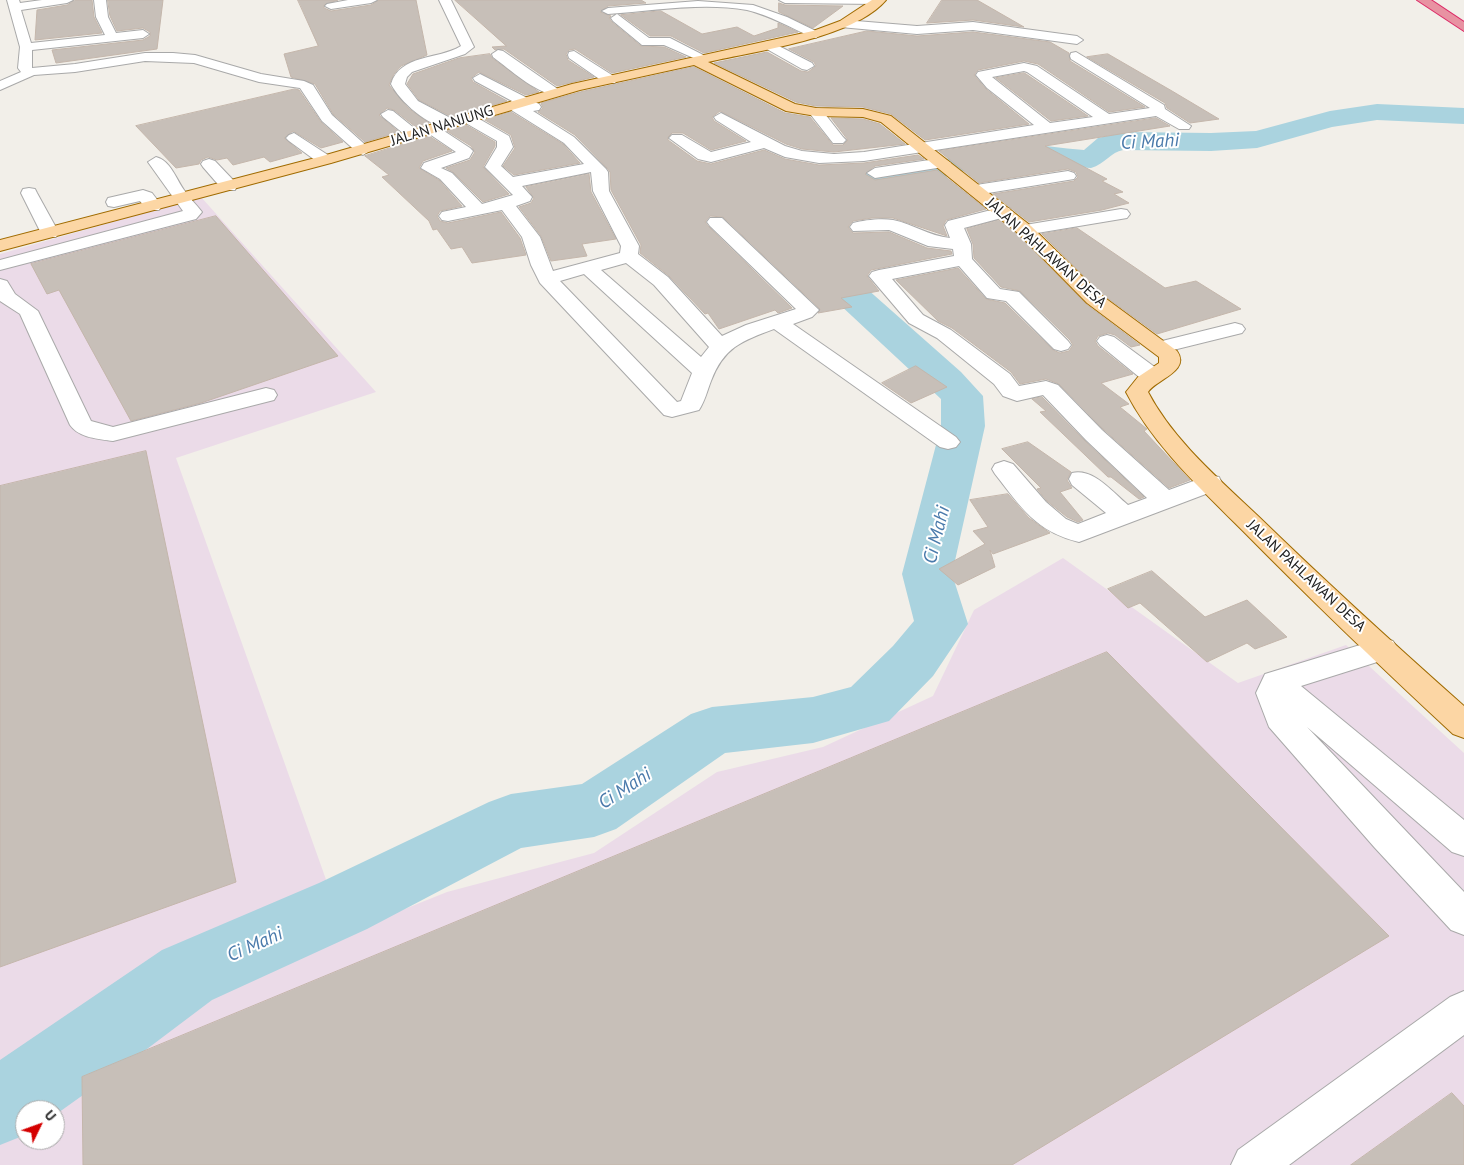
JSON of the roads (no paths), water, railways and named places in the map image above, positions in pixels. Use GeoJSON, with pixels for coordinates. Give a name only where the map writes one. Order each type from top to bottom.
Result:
{"type":"FeatureCollection","features":[{"type":"Feature","properties":{"kind":"highway"},"geometry":{"type":"LineString","coordinates":[[1423,0],[1464,27]]}},
{"type":"Feature","properties":{"kind":"main road","name":"JALAN NANJUNG"},"geometry":{"type":"LineString","coordinates":[[0,246],[363,150],[555,92],[801,38],[821,37],[879,0]]}},
{"type":"Feature","properties":{"kind":"main road","name":"JALAN PAHLAWAN DESA"},"geometry":{"type":"LineString","coordinates":[[700,60],[782,104],[816,112],[856,112],[880,116],[922,146],[1025,230],[1094,299],[1161,347],[1170,355],[1168,366],[1139,386],[1137,392],[1138,400],[1152,420],[1217,490],[1464,725]]}},
{"type":"Feature","properties":{"kind":"street"},"geometry":{"type":"LineString","coordinates":[[31,72],[25,68],[26,47],[14,3],[67,0]]}},
{"type":"Feature","properties":{"kind":"street"},"geometry":{"type":"LineString","coordinates":[[100,0],[102,17],[112,37]]}},
{"type":"Feature","properties":{"kind":"street"},"geometry":{"type":"LineString","coordinates":[[331,6],[371,0]]}},
{"type":"Feature","properties":{"kind":"street"},"geometry":{"type":"LineString","coordinates":[[445,0],[468,47],[458,53],[411,67],[403,72],[398,84],[401,91],[412,104],[451,124]]}},
{"type":"Feature","properties":{"kind":"street"},"geometry":{"type":"LineString","coordinates":[[784,0],[879,0]]}},
{"type":"Feature","properties":{"kind":"street"},"geometry":{"type":"LineString","coordinates":[[700,60],[666,41],[646,42],[613,14],[689,5],[739,5],[821,37]]}},
{"type":"Feature","properties":{"kind":"street"},"geometry":{"type":"LineString","coordinates":[[7,26],[21,24]]}},
{"type":"Feature","properties":{"kind":"street"},"geometry":{"type":"LineString","coordinates":[[844,24],[917,30],[973,26],[1077,40]]}},
{"type":"Feature","properties":{"kind":"street"},"geometry":{"type":"LineString","coordinates":[[26,47],[143,34]]}},
{"type":"Feature","properties":{"kind":"street"},"geometry":{"type":"LineString","coordinates":[[704,43],[728,54]]}},
{"type":"Feature","properties":{"kind":"street"},"geometry":{"type":"LineString","coordinates":[[769,45],[807,66]]}},
{"type":"Feature","properties":{"kind":"street"},"geometry":{"type":"LineString","coordinates":[[498,54],[531,79],[555,92]]}},
{"type":"Feature","properties":{"kind":"street"},"geometry":{"type":"LineString","coordinates":[[574,55],[610,80]]}},
{"type":"Feature","properties":{"kind":"street"},"geometry":{"type":"LineString","coordinates":[[1076,56],[1158,106],[1159,108],[1156,110]]}},
{"type":"Feature","properties":{"kind":"street"},"geometry":{"type":"LineString","coordinates":[[0,86],[31,72],[146,57],[195,59],[259,78],[304,85],[308,88],[327,118],[363,150]]}},
{"type":"Feature","properties":{"kind":"street"},"geometry":{"type":"LineString","coordinates":[[1047,128],[992,85],[983,75],[1024,67],[1032,69],[1106,119]]}},
{"type":"Feature","properties":{"kind":"street"},"geometry":{"type":"LineString","coordinates":[[577,75],[591,83]]}},
{"type":"Feature","properties":{"kind":"street"},"geometry":{"type":"LineString","coordinates":[[480,78],[569,140],[600,172],[601,191],[630,246],[629,256]]}},
{"type":"Feature","properties":{"kind":"street"},"geometry":{"type":"LineString","coordinates":[[518,103],[542,110]]}},
{"type":"Feature","properties":{"kind":"street"},"geometry":{"type":"LineString","coordinates":[[721,117],[763,144],[803,157],[854,160],[922,146],[1156,110],[1184,126]]}},
{"type":"Feature","properties":{"kind":"street"},"geometry":{"type":"LineString","coordinates":[[816,112],[838,140]]}},
{"type":"Feature","properties":{"kind":"street"},"geometry":{"type":"LineString","coordinates":[[388,114],[414,135]]}},
{"type":"Feature","properties":{"kind":"street"},"geometry":{"type":"LineString","coordinates":[[448,216],[506,204],[524,197],[493,167],[505,146],[504,139],[469,119]]}},
{"type":"Feature","properties":{"kind":"street"},"geometry":{"type":"LineString","coordinates":[[433,130],[465,151],[463,155],[430,166],[429,168],[446,176],[478,210]]}},
{"type":"Feature","properties":{"kind":"street"},"geometry":{"type":"LineString","coordinates":[[294,138],[325,160]]}},
{"type":"Feature","properties":{"kind":"street"},"geometry":{"type":"LineString","coordinates":[[677,138],[704,156],[711,157],[763,144]]}},
{"type":"Feature","properties":{"kind":"street"},"geometry":{"type":"LineString","coordinates":[[744,150],[758,161]]}},
{"type":"Feature","properties":{"kind":"street"},"geometry":{"type":"LineString","coordinates":[[156,162],[172,181],[174,189],[191,208],[193,212],[190,215],[0,267],[3,293],[14,304],[28,311],[82,424],[95,431],[113,434],[266,395]]}},
{"type":"Feature","properties":{"kind":"street"},"geometry":{"type":"LineString","coordinates":[[208,164],[229,186]]}},
{"type":"Feature","properties":{"kind":"street"},"geometry":{"type":"LineString","coordinates":[[867,175],[946,166]]}},
{"type":"Feature","properties":{"kind":"street"},"geometry":{"type":"LineString","coordinates":[[510,184],[595,167]]}},
{"type":"Feature","properties":{"kind":"street"},"geometry":{"type":"LineString","coordinates":[[976,190],[1068,176]]}},
{"type":"Feature","properties":{"kind":"street"},"geometry":{"type":"LineString","coordinates":[[29,193],[50,233]]}},
{"type":"Feature","properties":{"kind":"street"},"geometry":{"type":"LineString","coordinates":[[114,202],[142,196],[146,197],[153,206]]}},
{"type":"Feature","properties":{"kind":"street"},"geometry":{"type":"LineString","coordinates":[[506,204],[531,237],[540,266],[547,278],[668,409],[676,410],[691,405],[703,371],[719,346],[735,336],[809,310],[716,222]]}},
{"type":"Feature","properties":{"kind":"street"},"geometry":{"type":"LineString","coordinates":[[1003,212],[956,223],[954,225],[963,252],[994,294],[1007,294],[1016,299],[1044,330],[1061,345]]}},
{"type":"Feature","properties":{"kind":"street"},"geometry":{"type":"LineString","coordinates":[[1025,230],[1121,214]]}},
{"type":"Feature","properties":{"kind":"street"},"geometry":{"type":"LineString","coordinates":[[859,227],[891,225],[963,252]]}},
{"type":"Feature","properties":{"kind":"street"},"geometry":{"type":"LineString","coordinates":[[963,252],[879,276],[916,319],[944,334],[1002,379],[1011,391],[1017,394],[1046,388],[1050,390],[1164,509]]}},
{"type":"Feature","properties":{"kind":"street"},"geometry":{"type":"LineString","coordinates":[[547,278],[629,256]]}},
{"type":"Feature","properties":{"kind":"street"},"geometry":{"type":"LineString","coordinates":[[629,256],[661,281],[719,346]]}},
{"type":"Feature","properties":{"kind":"street"},"geometry":{"type":"LineString","coordinates":[[588,268],[703,371]]}},
{"type":"Feature","properties":{"kind":"street"},"geometry":{"type":"LineString","coordinates":[[777,322],[948,442]]}},
{"type":"Feature","properties":{"kind":"street"},"geometry":{"type":"LineString","coordinates":[[1161,347],[1235,329]]}},
{"type":"Feature","properties":{"kind":"street"},"geometry":{"type":"LineString","coordinates":[[1108,340],[1152,376]]}},
{"type":"Feature","properties":{"kind":"street"},"geometry":{"type":"LineString","coordinates":[[1004,469],[1043,515],[1068,531],[1079,533],[1124,515],[1164,509],[1217,490]]}},
{"type":"Feature","properties":{"kind":"street"},"geometry":{"type":"LineString","coordinates":[[1081,479],[1124,515]]}},
{"type":"Feature","properties":{"kind":"street"},"geometry":{"type":"LineString","coordinates":[[1383,649],[1276,682],[1271,693],[1280,718],[1387,837],[1464,918]]}},
{"type":"Feature","properties":{"kind":"street"},"geometry":{"type":"LineString","coordinates":[[1276,682],[1464,842]]}},
{"type":"Feature","properties":{"kind":"street"},"geometry":{"type":"LineString","coordinates":[[1253,1165],[1464,1011]]}},
{"type":"Feature","properties":{"kind":"waterway","name":"Ci Mahi"},"geometry":{"type":"LineString","coordinates":[[0,1106],[109,1032],[187,975],[343,906],[511,822],[594,810],[712,731],[813,720],[869,705],[913,661],[941,624],[927,574],[939,529],[955,452],[963,426],[962,396],[836,281],[814,246],[803,233],[801,223],[847,205],[842,195],[850,188],[878,178],[935,171],[962,162],[1005,154],[1091,159],[1108,144],[1123,141],[1211,142],[1257,139],[1330,119],[1377,112],[1464,116]]}}]}
